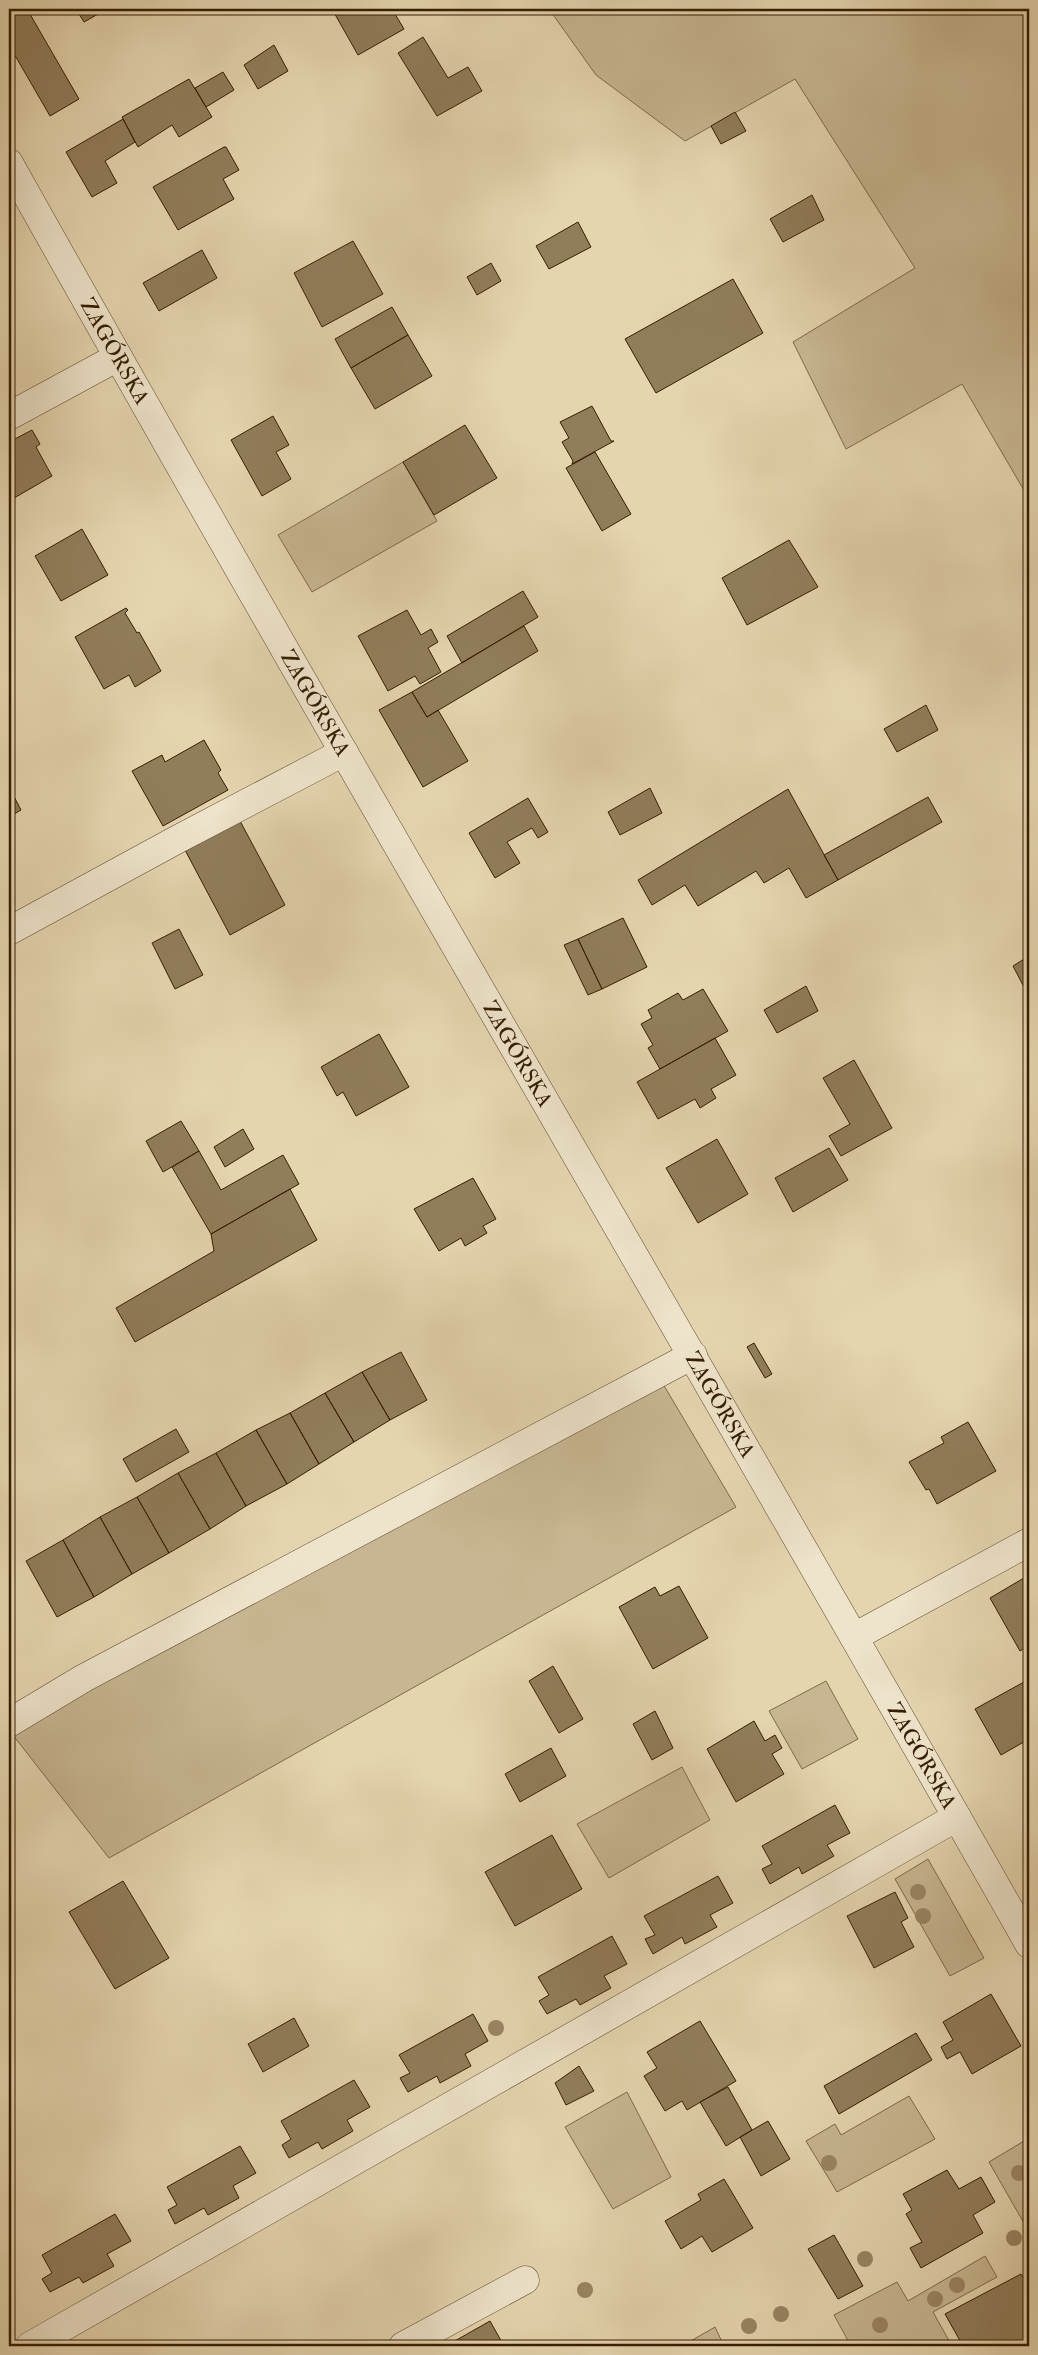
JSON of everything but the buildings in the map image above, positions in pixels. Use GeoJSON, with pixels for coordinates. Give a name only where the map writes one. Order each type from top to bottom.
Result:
{"type":"FeatureCollection","features":[{"type":"Feature","properties":{"kind":"street","name":"ZAGÓRSKA"},"geometry":{"type":"LineString","coordinates":[[9,163],[344,752],[693,1355],[1029,1944]]}},
{"type":"Feature","properties":{"kind":"street"},"geometry":{"type":"LineString","coordinates":[[9,416],[118,357]]}},
{"type":"Feature","properties":{"kind":"street"},"geometry":{"type":"LineString","coordinates":[[9,931],[344,752]]}},
{"type":"Feature","properties":{"kind":"street"},"geometry":{"type":"LineString","coordinates":[[9,1723],[84,1678],[693,1355]]}},
{"type":"Feature","properties":{"kind":"street"},"geometry":{"type":"LineString","coordinates":[[854,1637],[1029,1542]]}},
{"type":"Feature","properties":{"kind":"street"},"geometry":{"type":"LineString","coordinates":[[30,2346],[957,1817]]}},
{"type":"Feature","properties":{"kind":"street"},"geometry":{"type":"LineString","coordinates":[[403,2346],[525,2280]]}},
{"type":"Feature","properties":{"kind":"shaded area"},"geometry":{"type":"Polygon","coordinates":[[[549,9],[1029,9],[1029,499],[962,384],[846,449],[793,342],[915,268],[795,79],[685,141],[596,75],[549,9]]]}},
{"type":"Feature","properties":{"kind":"shaded area"},"geometry":{"type":"Polygon","coordinates":[[[403,462],[437,521],[312,592],[278,535],[403,462]]]}},
{"type":"Feature","properties":{"kind":"shaded area"},"geometry":{"type":"Polygon","coordinates":[[[663,1384],[736,1507],[109,1858],[9,1730],[663,1384]]]}},
{"type":"Feature","properties":{"kind":"shaded area"},"geometry":{"type":"Polygon","coordinates":[[[826,1681],[858,1739],[802,1769],[769,1711],[826,1681]]]}},
{"type":"Feature","properties":{"kind":"shaded area"},"geometry":{"type":"Polygon","coordinates":[[[682,1767],[710,1820],[609,1878],[577,1824],[682,1767]]]}},
{"type":"Feature","properties":{"kind":"shaded area"},"geometry":{"type":"Polygon","coordinates":[[[928,1859],[984,1958],[950,1976],[895,1879],[928,1859]]]}},
{"type":"Feature","properties":{"kind":"shaded area"},"geometry":{"type":"Polygon","coordinates":[[[627,2092],[671,2177],[613,2209],[565,2127],[627,2092]]]}},
{"type":"Feature","properties":{"kind":"shaded area"},"geometry":{"type":"Polygon","coordinates":[[[909,2096],[935,2139],[837,2192],[806,2141],[835,2124],[841,2135],[909,2096]]]}},
{"type":"Feature","properties":{"kind":"shaded area"},"geometry":{"type":"Polygon","coordinates":[[[1029,2138],[1029,2232],[989,2162],[1029,2138]]]}},
{"type":"Feature","properties":{"kind":"shaded area"},"geometry":{"type":"Polygon","coordinates":[[[985,2256],[997,2277],[933,2312],[952,2346],[851,2346],[834,2315],[897,2282],[908,2301],[985,2256]]]}},
{"type":"Feature","properties":{"kind":"shaded area"},"geometry":{"type":"Polygon","coordinates":[[[715,2327],[724,2346],[682,2346],[715,2327]]]}}]}
